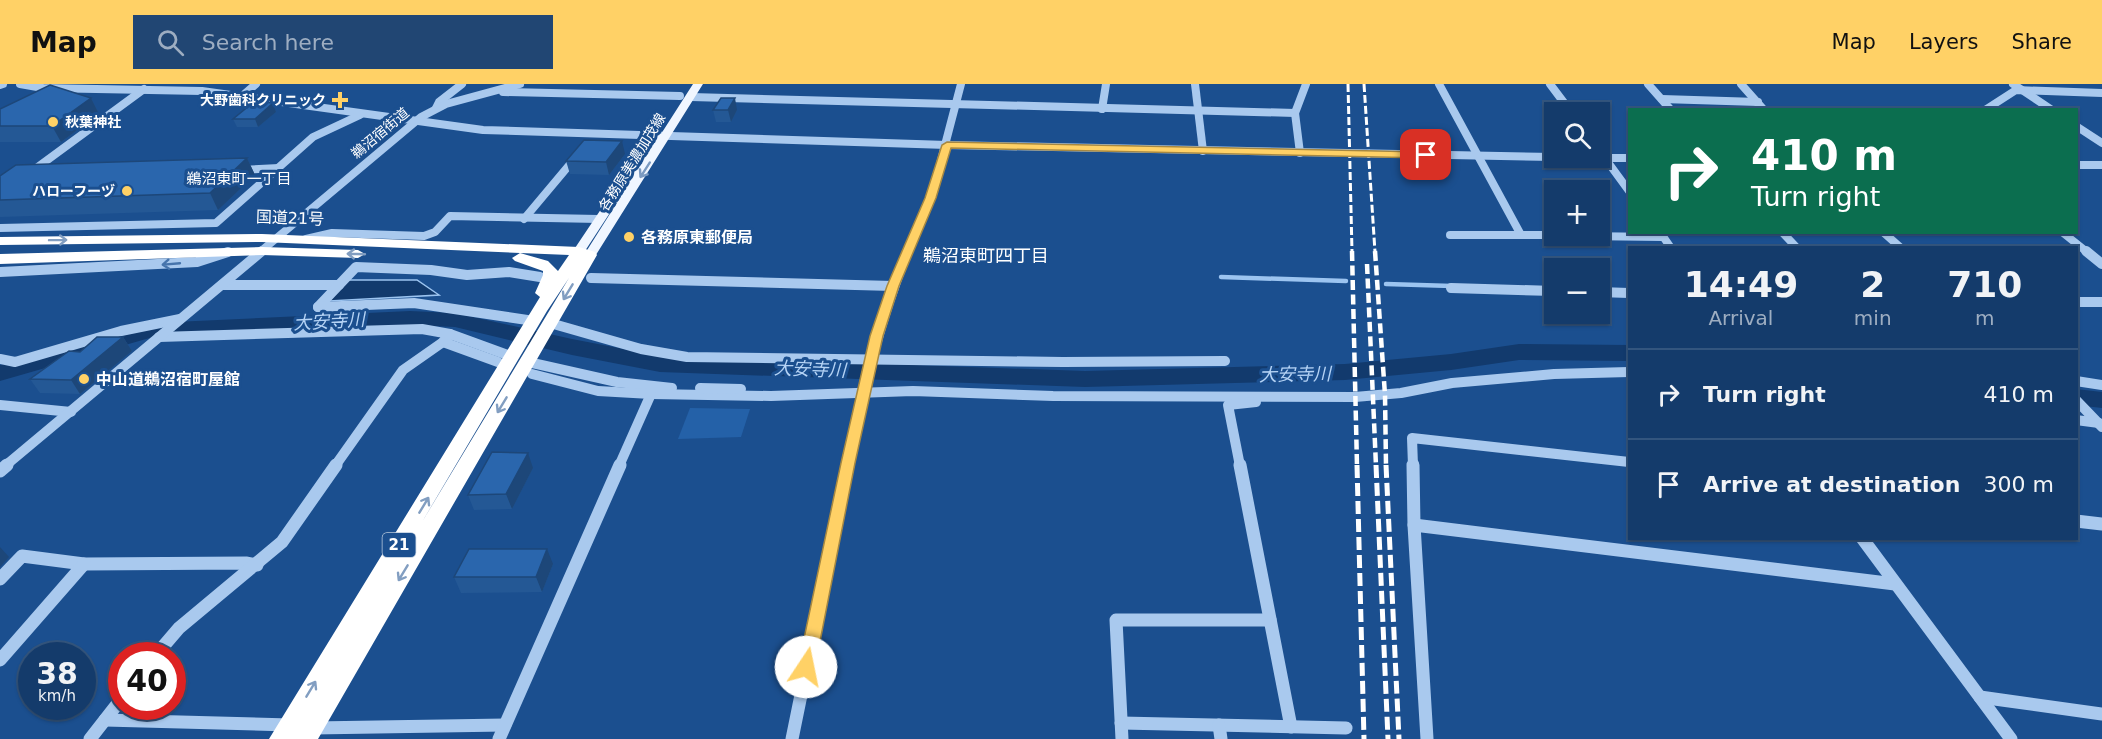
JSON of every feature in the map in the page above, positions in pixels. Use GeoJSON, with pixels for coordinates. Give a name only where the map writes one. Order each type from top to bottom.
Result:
{"type":"FeatureCollection","features":[{"type":"Feature","properties":{"kind":"highway","name":"国道21号"},"geometry":{"type":"LineString","coordinates":[[0,241],[278,238],[581,255]]}},
{"type":"Feature","properties":{"kind":"highway","name":"国道21号"},"geometry":{"type":"LineString","coordinates":[[0,259],[262,251],[520,258],[581,255]]}},
{"type":"Feature","properties":{"kind":"highway","name":"21"},"geometry":{"type":"LineString","coordinates":[[309,733],[540,322],[581,255]]}},
{"type":"Feature","properties":{"kind":"highway"},"geometry":{"type":"LineString","coordinates":[[520,258],[543,264],[550,269],[551,275],[538,303],[540,322]]}},
{"type":"Feature","properties":{"kind":"highway","name":"21"},"geometry":{"type":"LineString","coordinates":[[285,732],[520,360]]}},
{"type":"Feature","properties":{"kind":"main road","name":"各務原美濃加茂線"},"geometry":{"type":"LineString","coordinates":[[685,96],[687,84]]}},
{"type":"Feature","properties":{"kind":"main road","name":"各務原美濃加茂線"},"geometry":{"type":"LineString","coordinates":[[581,255],[685,96],[698,84]]}},
{"type":"Feature","properties":{"kind":"main road","name":"各務原美濃加茂線"},"geometry":{"type":"LineString","coordinates":[[581,255],[599,219],[660,137]]}},
{"type":"Feature","properties":{"kind":"street"},"geometry":{"type":"LineString","coordinates":[[20,84],[63,89],[144,88],[202,91],[457,128],[660,137],[947,145],[1544,157]]}},
{"type":"Feature","properties":{"kind":"street"},"geometry":{"type":"LineString","coordinates":[[241,97],[256,84]]}},
{"type":"Feature","properties":{"kind":"street"},"geometry":{"type":"LineString","coordinates":[[436,108],[439,102],[462,84]]}},
{"type":"Feature","properties":{"kind":"street","name":"鵜沼宿街道"},"geometry":{"type":"LineString","coordinates":[[0,471],[415,122],[436,108],[520,84]]}},
{"type":"Feature","properties":{"kind":"street"},"geometry":{"type":"LineString","coordinates":[[792,739],[871,362],[893,286],[930,198],[947,145],[962,84]]}},
{"type":"Feature","properties":{"kind":"street"},"geometry":{"type":"LineString","coordinates":[[1102,109],[1106,84]]}},
{"type":"Feature","properties":{"kind":"street"},"geometry":{"type":"LineString","coordinates":[[1195,84],[1203,151]]}},
{"type":"Feature","properties":{"kind":"street"},"geometry":{"type":"LineString","coordinates":[[1300,153],[1295,113],[1306,84]]}},
{"type":"Feature","properties":{"kind":"street"},"geometry":{"type":"LineString","coordinates":[[1439,84],[1521,235]]}},
{"type":"Feature","properties":{"kind":"street"},"geometry":{"type":"LineString","coordinates":[[1550,84],[1564,102]]}},
{"type":"Feature","properties":{"kind":"street"},"geometry":{"type":"LineString","coordinates":[[1648,84],[1669,108]]}},
{"type":"Feature","properties":{"kind":"street"},"geometry":{"type":"LineString","coordinates":[[1741,84],[1762,108]]}},
{"type":"Feature","properties":{"kind":"street"},"geometry":{"type":"LineString","coordinates":[[2013,84],[2049,108]]}},
{"type":"Feature","properties":{"kind":"street"},"geometry":{"type":"LineString","coordinates":[[41,176],[25,176],[144,88]]}},
{"type":"Feature","properties":{"kind":"street"},"geometry":{"type":"LineString","coordinates":[[497,90],[504,93],[1295,113]]}},
{"type":"Feature","properties":{"kind":"street"},"geometry":{"type":"LineString","coordinates":[[1988,108],[2016,90],[2102,93]]}},
{"type":"Feature","properties":{"kind":"street"},"geometry":{"type":"LineString","coordinates":[[1662,99],[1758,102]]}},
{"type":"Feature","properties":{"kind":"street"},"geometry":{"type":"LineString","coordinates":[[0,228],[216,223],[313,136],[360,114]]}},
{"type":"Feature","properties":{"kind":"street"},"geometry":{"type":"LineString","coordinates":[[2078,127],[2102,143]]}},
{"type":"Feature","properties":{"kind":"street"},"geometry":{"type":"LineString","coordinates":[[589,142],[596,134]]}},
{"type":"Feature","properties":{"kind":"street"},"geometry":{"type":"LineString","coordinates":[[525,219],[582,150]]}},
{"type":"Feature","properties":{"kind":"street"},"geometry":{"type":"LineString","coordinates":[[1610,158],[1628,158]]}},
{"type":"Feature","properties":{"kind":"street"},"geometry":{"type":"LineString","coordinates":[[1610,165],[1628,190]]}},
{"type":"Feature","properties":{"kind":"street"},"geometry":{"type":"LineString","coordinates":[[2078,165],[2102,165]]}},
{"type":"Feature","properties":{"kind":"street"},"geometry":{"type":"LineString","coordinates":[[227,170],[279,168]]}},
{"type":"Feature","properties":{"kind":"street"},"geometry":{"type":"LineString","coordinates":[[306,239],[332,233],[424,236],[435,232],[450,216],[599,219]]}},
{"type":"Feature","properties":{"kind":"street"},"geometry":{"type":"LineString","coordinates":[[145,238],[160,224]]}},
{"type":"Feature","properties":{"kind":"street"},"geometry":{"type":"LineString","coordinates":[[1784,234],[1795,246]]}},
{"type":"Feature","properties":{"kind":"street"},"geometry":{"type":"LineString","coordinates":[[1885,234],[1899,246]]}},
{"type":"Feature","properties":{"kind":"street"},"geometry":{"type":"LineString","coordinates":[[2064,234],[2102,264]]}},
{"type":"Feature","properties":{"kind":"street"},"geometry":{"type":"LineString","coordinates":[[1450,235],[1544,235]]}},
{"type":"Feature","properties":{"kind":"street"},"geometry":{"type":"LineString","coordinates":[[1610,236],[1661,235]]}},
{"type":"Feature","properties":{"kind":"street"},"geometry":{"type":"LineString","coordinates":[[0,272],[197,262],[228,252]]}},
{"type":"Feature","properties":{"kind":"street"},"geometry":{"type":"LineString","coordinates":[[540,277],[509,273],[467,275],[431,270],[356,267],[318,307],[414,303],[540,322],[641,349],[687,357],[871,362],[1225,361]]}},
{"type":"Feature","properties":{"kind":"street"},"geometry":{"type":"LineString","coordinates":[[591,278],[893,286]]}},
{"type":"Feature","properties":{"kind":"street"},"geometry":{"type":"LineString","coordinates":[[222,285],[339,285]]}},
{"type":"Feature","properties":{"kind":"street"},"geometry":{"type":"LineString","coordinates":[[1451,288],[1544,291]]}},
{"type":"Feature","properties":{"kind":"street"},"geometry":{"type":"LineString","coordinates":[[1610,292],[1628,293]]}},
{"type":"Feature","properties":{"kind":"street"},"geometry":{"type":"LineString","coordinates":[[2078,302],[2102,302]]}},
{"type":"Feature","properties":{"kind":"street"},"geometry":{"type":"LineString","coordinates":[[0,359],[15,362],[121,331],[178,321]]}},
{"type":"Feature","properties":{"kind":"street"},"geometry":{"type":"LineString","coordinates":[[161,335],[422,329],[520,360],[587,377],[627,384],[667,388],[823,390],[836,394]]}},
{"type":"Feature","properties":{"kind":"street"},"geometry":{"type":"LineString","coordinates":[[446,338],[520,360],[598,392],[651,394],[771,396],[836,394],[864,390],[1063,397],[1385,395],[1452,383],[1554,374],[1628,372]]}},
{"type":"Feature","properties":{"kind":"street"},"geometry":{"type":"LineString","coordinates":[[166,642],[179,628],[282,542],[403,370],[446,338]]}},
{"type":"Feature","properties":{"kind":"street"},"geometry":{"type":"LineString","coordinates":[[2078,381],[2102,385]]}},
{"type":"Feature","properties":{"kind":"street"},"geometry":{"type":"LineString","coordinates":[[499,739],[651,394]]}},
{"type":"Feature","properties":{"kind":"street"},"geometry":{"type":"LineString","coordinates":[[1291,727],[1228,405],[1279,400],[1292,396]]}},
{"type":"Feature","properties":{"kind":"street"},"geometry":{"type":"LineString","coordinates":[[2078,402],[2098,422]]}},
{"type":"Feature","properties":{"kind":"street"},"geometry":{"type":"LineString","coordinates":[[0,405],[71,412]]}},
{"type":"Feature","properties":{"kind":"street"},"geometry":{"type":"LineString","coordinates":[[2078,420],[2098,422]]}},
{"type":"Feature","properties":{"kind":"street"},"geometry":{"type":"LineString","coordinates":[[1427,739],[1414,525],[1412,438],[1628,462]]}},
{"type":"Feature","properties":{"kind":"street"},"geometry":{"type":"LineString","coordinates":[[2078,520],[2102,524]]}},
{"type":"Feature","properties":{"kind":"street"},"geometry":{"type":"LineString","coordinates":[[1414,525],[1895,584]]}},
{"type":"Feature","properties":{"kind":"street"},"geometry":{"type":"LineString","coordinates":[[1863,540],[2011,739]]}},
{"type":"Feature","properties":{"kind":"street"},"geometry":{"type":"LineString","coordinates":[[0,579],[22,556],[84,564],[247,563],[257,565]]}},
{"type":"Feature","properties":{"kind":"street"},"geometry":{"type":"LineString","coordinates":[[0,660],[84,564]]}},
{"type":"Feature","properties":{"kind":"street"},"geometry":{"type":"LineString","coordinates":[[1122,739],[1116,620],[1270,620]]}},
{"type":"Feature","properties":{"kind":"street"},"geometry":{"type":"LineString","coordinates":[[1980,697],[2102,714]]}},
{"type":"Feature","properties":{"kind":"street"},"geometry":{"type":"LineString","coordinates":[[90,739],[108,716]]}},
{"type":"Feature","properties":{"kind":"street"},"geometry":{"type":"LineString","coordinates":[[105,720],[285,732]]}},
{"type":"Feature","properties":{"kind":"street"},"geometry":{"type":"LineString","coordinates":[[1121,723],[1220,732],[1291,727],[1346,728]]}},
{"type":"Feature","properties":{"kind":"street"},"geometry":{"type":"LineString","coordinates":[[309,733],[505,725]]}},
{"type":"Feature","properties":{"kind":"shaded area"},"geometry":{"type":"Polygon","coordinates":[[[347,280],[417,280],[439,295],[329,301],[347,280]]]}},
{"type":"Feature","properties":{"kind":"shaded area"},"geometry":{"type":"Polygon","coordinates":[[[690,408],[750,409],[741,437],[678,439],[690,408]]]}},
{"type":"Feature","properties":{"kind":"building"},"geometry":{"type":"Polygon","coordinates":[[[50,85],[91,98],[52,126],[0,126],[0,109],[50,85]]]}},
{"type":"Feature","properties":{"kind":"building"},"geometry":{"type":"Polygon","coordinates":[[[721,98],[735,98],[728,110],[713,110],[721,98]]]}},
{"type":"Feature","properties":{"kind":"building"},"geometry":{"type":"Polygon","coordinates":[[[255,101],[273,103],[255,119],[233,119],[255,101]]]}},
{"type":"Feature","properties":{"kind":"building"},"geometry":{"type":"Polygon","coordinates":[[[584,140],[622,141],[606,162],[566,161],[584,140]]]}},
{"type":"Feature","properties":{"kind":"building"},"geometry":{"type":"Polygon","coordinates":[[[247,158],[210,193],[0,200],[0,176],[16,165],[247,158]]]}},
{"type":"Feature","properties":{"kind":"building"},"geometry":{"type":"Polygon","coordinates":[[[97,337],[123,337],[71,380],[30,379],[69,351],[80,352],[97,337]]]}},
{"type":"Feature","properties":{"kind":"building"},"geometry":{"type":"Polygon","coordinates":[[[492,452],[528,453],[506,494],[468,495],[492,452]]]}},
{"type":"Feature","properties":{"kind":"building"},"geometry":{"type":"Polygon","coordinates":[[[469,549],[547,549],[536,577],[454,577],[469,549]]]}},
{"type":"Feature","properties":{"kind":"waterway"},"geometry":{"type":"LineString","coordinates":[[1221,277],[1346,281]]}},
{"type":"Feature","properties":{"kind":"waterway"},"geometry":{"type":"LineString","coordinates":[[1386,284],[1452,286]]}},
{"type":"Feature","properties":{"kind":"waterway","name":"大安寺川"},"geometry":{"type":"LineString","coordinates":[[0,373],[152,330],[410,318],[455,320],[572,347],[660,364],[1085,379],[1345,372],[1451,362],[1519,352],[1628,353]]}},
{"type":"Feature","properties":{"kind":"waterway","name":"大安寺川"},"geometry":{"type":"LineString","coordinates":[[2078,397],[2102,400]]}},
{"type":"Feature","properties":{"kind":"railway"},"geometry":{"type":"LineString","coordinates":[[1348,84],[1352,252]]}},
{"type":"Feature","properties":{"kind":"railway"},"geometry":{"type":"LineString","coordinates":[[1364,84],[1375,252]]}},
{"type":"Feature","properties":{"kind":"railway"},"geometry":{"type":"LineString","coordinates":[[1352,251],[1357,466]]}},
{"type":"Feature","properties":{"kind":"railway"},"geometry":{"type":"LineString","coordinates":[[1375,251],[1385,395],[1386,466]]}},
{"type":"Feature","properties":{"kind":"railway"},"geometry":{"type":"LineString","coordinates":[[1367,264],[1376,466]]}},
{"type":"Feature","properties":{"kind":"railway"},"geometry":{"type":"LineString","coordinates":[[1357,465],[1364,739]]}},
{"type":"Feature","properties":{"kind":"railway"},"geometry":{"type":"LineString","coordinates":[[1376,465],[1388,739]]}},
{"type":"Feature","properties":{"kind":"railway"},"geometry":{"type":"LineString","coordinates":[[1386,465],[1399,739]]}},
{"type":"Feature","properties":{"kind":"place","name":"大野歯科クリニック"},"geometry":{"type":"Point","coordinates":[340,100]}},
{"type":"Feature","properties":{"kind":"place","name":"秋葉神社"},"geometry":{"type":"Point","coordinates":[53,122]}},
{"type":"Feature","properties":{"kind":"place","name":"ハローフーヅ"},"geometry":{"type":"Point","coordinates":[127,191]}},
{"type":"Feature","properties":{"kind":"place","name":"各務原東郵便局"},"geometry":{"type":"Point","coordinates":[629,237]}},
{"type":"Feature","properties":{"kind":"place","name":"中山道鵜沼宿町屋館"},"geometry":{"type":"Point","coordinates":[84,379]}},
{"type":"Feature","properties":{"kind":"district","name":"鵜沼東町一丁目"},"geometry":{"type":"Point","coordinates":[239,179]}},
{"type":"Feature","properties":{"kind":"district","name":"鵜沼東町四丁目"},"geometry":{"type":"Point","coordinates":[986,255]}},
{"type":"Feature","properties":{"kind":"route"},"geometry":{"type":"LineString","coordinates":[[806,667],[877,336],[893,286],[930,198],[947,145],[1426,155]]}}]}
